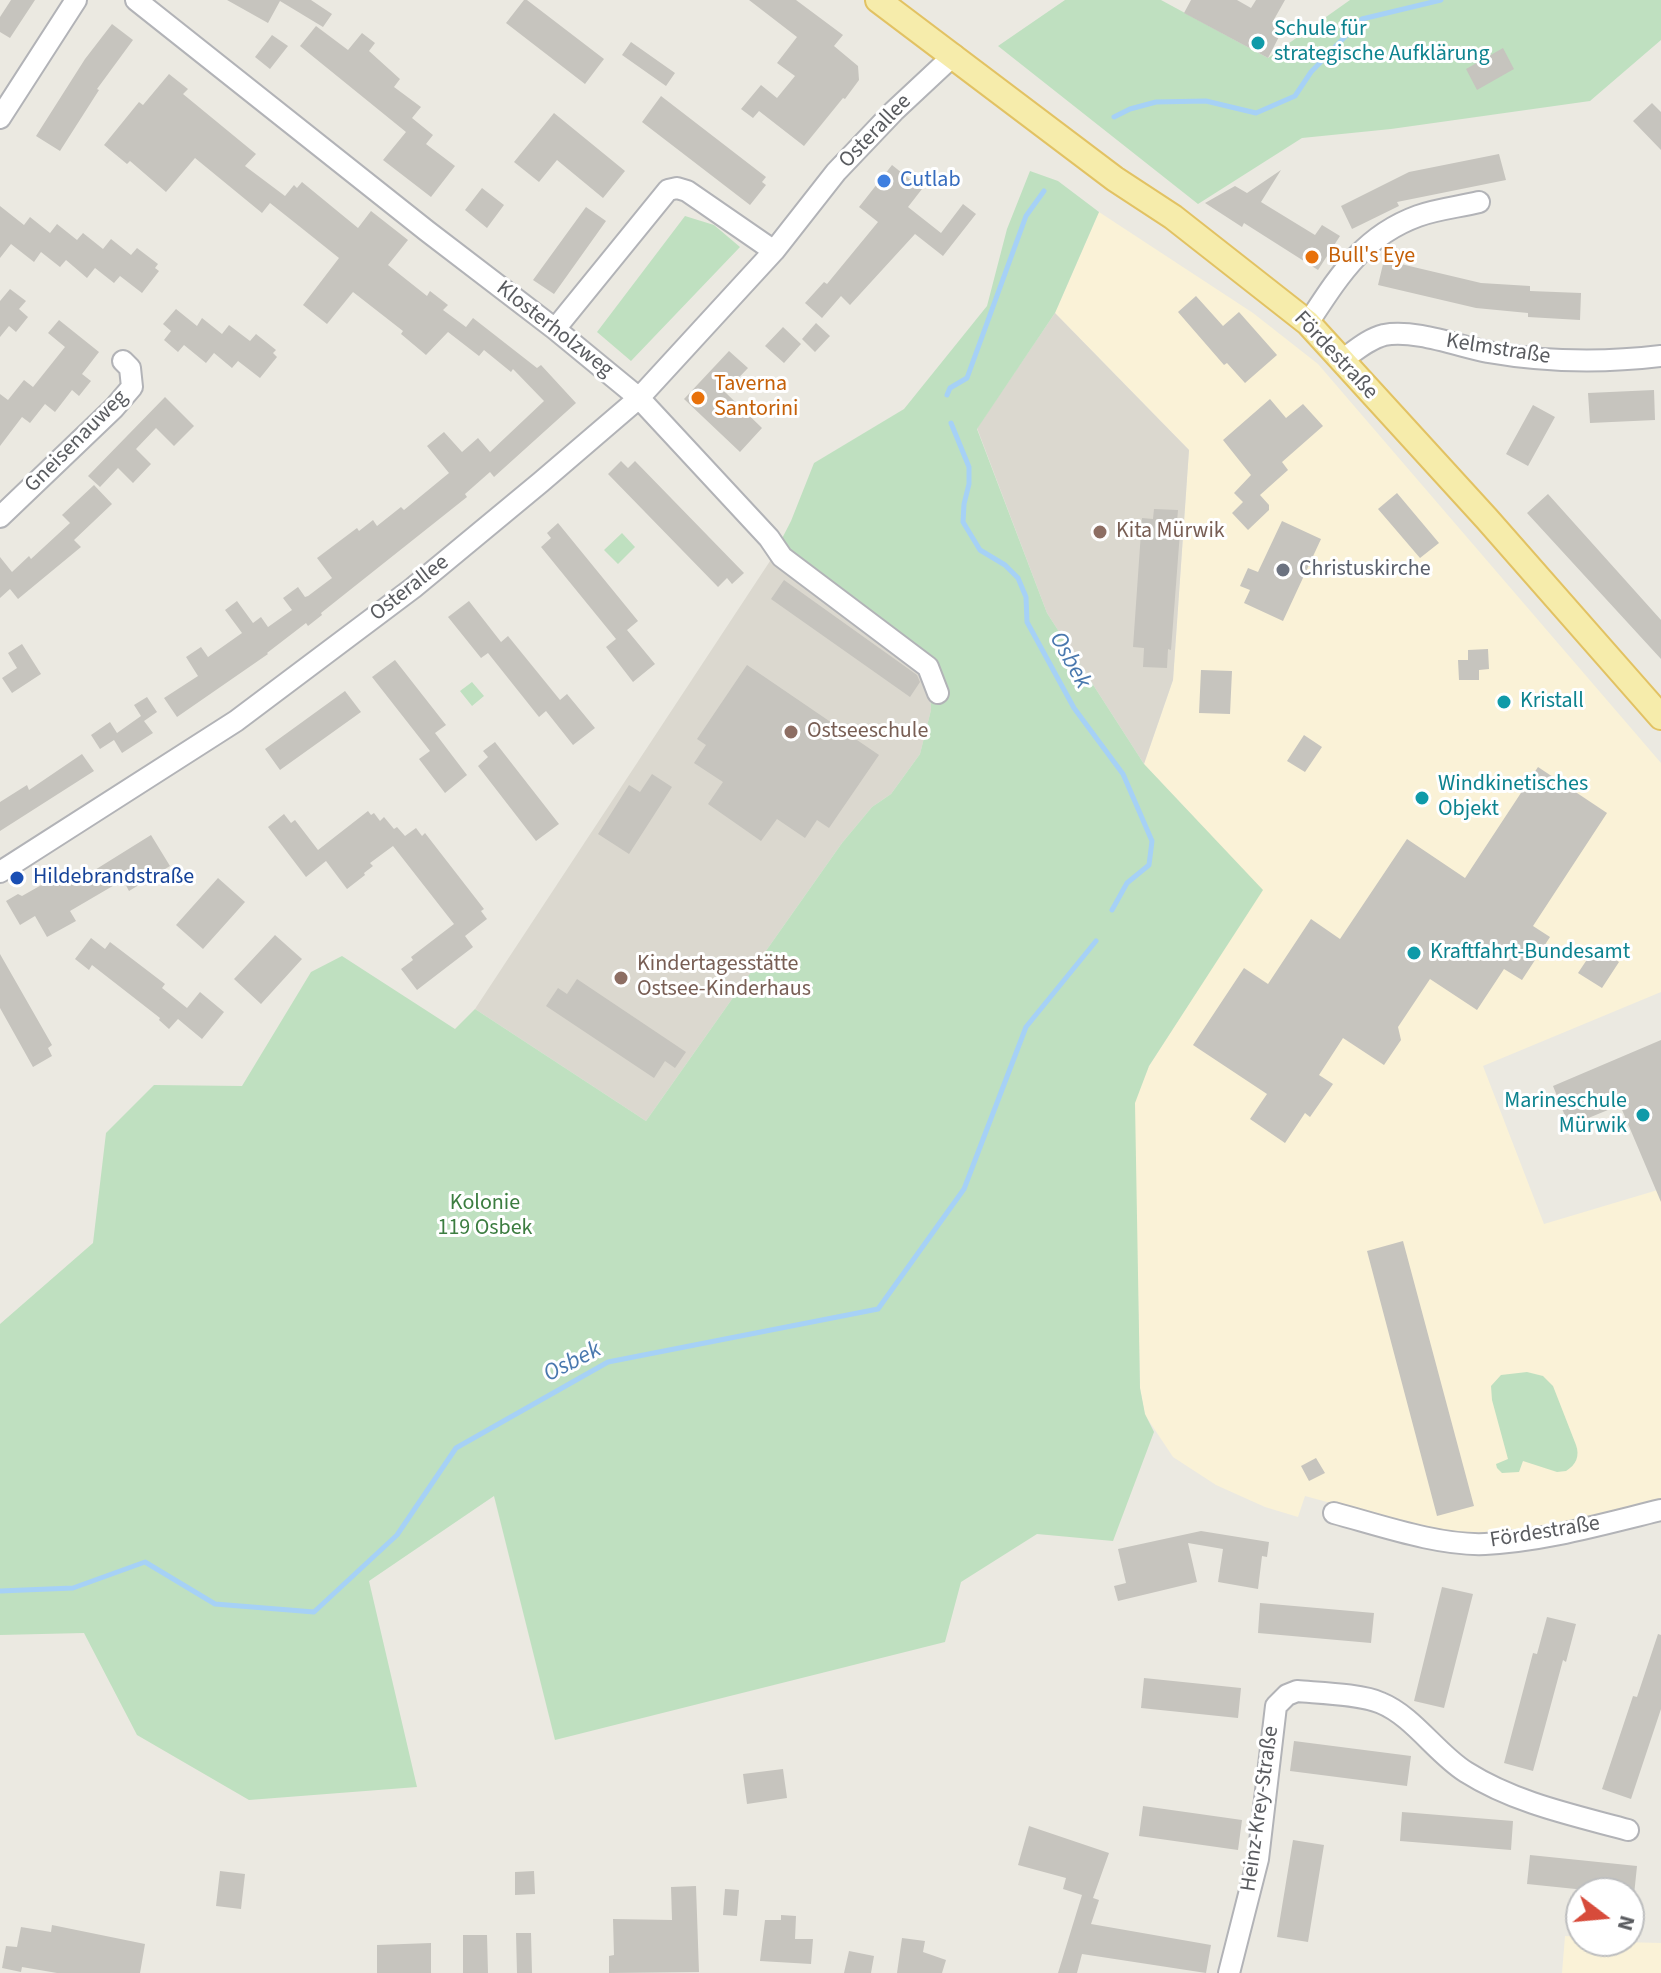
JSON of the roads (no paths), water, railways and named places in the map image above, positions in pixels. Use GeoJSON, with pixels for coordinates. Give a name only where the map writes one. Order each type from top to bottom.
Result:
{"type":"FeatureCollection","features":[{"type":"Feature","properties":{"kind":"main road","name":"Fördestraße"},"geometry":{"type":"LineString","coordinates":[[878,0],[1115,179],[1222,255],[1308,323],[1487,519],[1661,717]]}},
{"type":"Feature","properties":{"kind":"street"},"geometry":{"type":"LineString","coordinates":[[0,118],[76,0]]}},
{"type":"Feature","properties":{"kind":"street","name":"Klosterholzweg"},"geometry":{"type":"LineString","coordinates":[[136,0],[639,398],[769,538],[782,557],[928,667],[938,693]]}},
{"type":"Feature","properties":{"kind":"street","name":"Osterallee"},"geometry":{"type":"LineString","coordinates":[[0,872],[261,703],[413,588],[639,398],[774,251],[845,163],[894,111],[954,55]]}},
{"type":"Feature","properties":{"kind":"street"},"geometry":{"type":"LineString","coordinates":[[555,329],[668,190],[677,188],[687,191],[774,251]]}},
{"type":"Feature","properties":{"kind":"street"},"geometry":{"type":"LineString","coordinates":[[1308,323],[1352,258],[1385,231],[1420,215],[1479,202]]}},
{"type":"Feature","properties":{"kind":"street","name":"Kelmstraße"},"geometry":{"type":"LineString","coordinates":[[1342,360],[1384,335],[1406,334],[1490,352],[1571,361],[1618,361],[1661,356]]}},
{"type":"Feature","properties":{"kind":"street","name":"Gneisenauweg"},"geometry":{"type":"LineString","coordinates":[[0,517],[132,387],[130,368],[123,361]]}},
{"type":"Feature","properties":{"kind":"street","name":"Fördestraße"},"geometry":{"type":"LineString","coordinates":[[1334,1513],[1405,1532],[1483,1544],[1567,1533],[1661,1510]]}},
{"type":"Feature","properties":{"kind":"street","name":"Heinz-Krey-Straße"},"geometry":{"type":"LineString","coordinates":[[1229,1973],[1258,1859],[1276,1706],[1287,1695],[1297,1691],[1379,1701],[1396,1711],[1466,1772],[1499,1790],[1548,1808],[1628,1830]]}},
{"type":"Feature","properties":{"kind":"waterway","name":"Osbek"},"geometry":{"type":"LineString","coordinates":[[1114,117],[1156,102],[1206,101],[1256,113],[1295,96],[1311,72],[1362,19],[1441,0]]}},
{"type":"Feature","properties":{"kind":"waterway","name":"Osbek"},"geometry":{"type":"LineString","coordinates":[[947,395],[950,388],[967,378],[1026,216],[1044,191]]}},
{"type":"Feature","properties":{"kind":"waterway","name":"Osbek"},"geometry":{"type":"LineString","coordinates":[[951,423],[969,467],[963,522],[980,550],[1005,565],[1018,578],[1026,597],[1027,622],[1074,708],[1123,774],[1152,841],[1149,865],[1127,883],[1112,910]]}},
{"type":"Feature","properties":{"kind":"waterway","name":"Osbek"},"geometry":{"type":"LineString","coordinates":[[0,1591],[73,1588],[145,1562],[215,1604],[314,1612],[397,1535],[456,1448],[608,1362],[878,1309],[964,1189],[1026,1027],[1096,941]]}},
{"type":"Feature","properties":{"kind":"place","name":"Schule für strategische Aufklärung"},"geometry":{"type":"Point","coordinates":[1258,43]}},
{"type":"Feature","properties":{"kind":"place","name":"Cutlab"},"geometry":{"type":"Point","coordinates":[884,181]}},
{"type":"Feature","properties":{"kind":"place","name":"Bull's Eye"},"geometry":{"type":"Point","coordinates":[1312,257]}},
{"type":"Feature","properties":{"kind":"place","name":"Taverna Santorini"},"geometry":{"type":"Point","coordinates":[698,398]}},
{"type":"Feature","properties":{"kind":"place","name":"Kita Mürwik"},"geometry":{"type":"Point","coordinates":[1100,532]}},
{"type":"Feature","properties":{"kind":"place","name":"Christuskirche"},"geometry":{"type":"Point","coordinates":[1283,570]}},
{"type":"Feature","properties":{"kind":"place","name":"Kristall"},"geometry":{"type":"Point","coordinates":[1504,702]}},
{"type":"Feature","properties":{"kind":"place","name":"Ostseeschule"},"geometry":{"type":"Point","coordinates":[791,732]}},
{"type":"Feature","properties":{"kind":"place","name":"Windkinetisches Objekt"},"geometry":{"type":"Point","coordinates":[1422,798]}},
{"type":"Feature","properties":{"kind":"place","name":"Hildebrandstraße"},"geometry":{"type":"Point","coordinates":[17,878]}},
{"type":"Feature","properties":{"kind":"place","name":"Kraftfahrt-Bundesamt"},"geometry":{"type":"Point","coordinates":[1414,953]}},
{"type":"Feature","properties":{"kind":"place","name":"Kindertagesstätte Ostsee-Kinderhaus"},"geometry":{"type":"Point","coordinates":[621,978]}},
{"type":"Feature","properties":{"kind":"place","name":"Marineschule Mürwik"},"geometry":{"type":"Point","coordinates":[1643,1115]}},
{"type":"Feature","properties":{"kind":"park label","name":"Kolonie 119 Osbek"},"geometry":{"type":"Point","coordinates":[485,1216]}}]}
